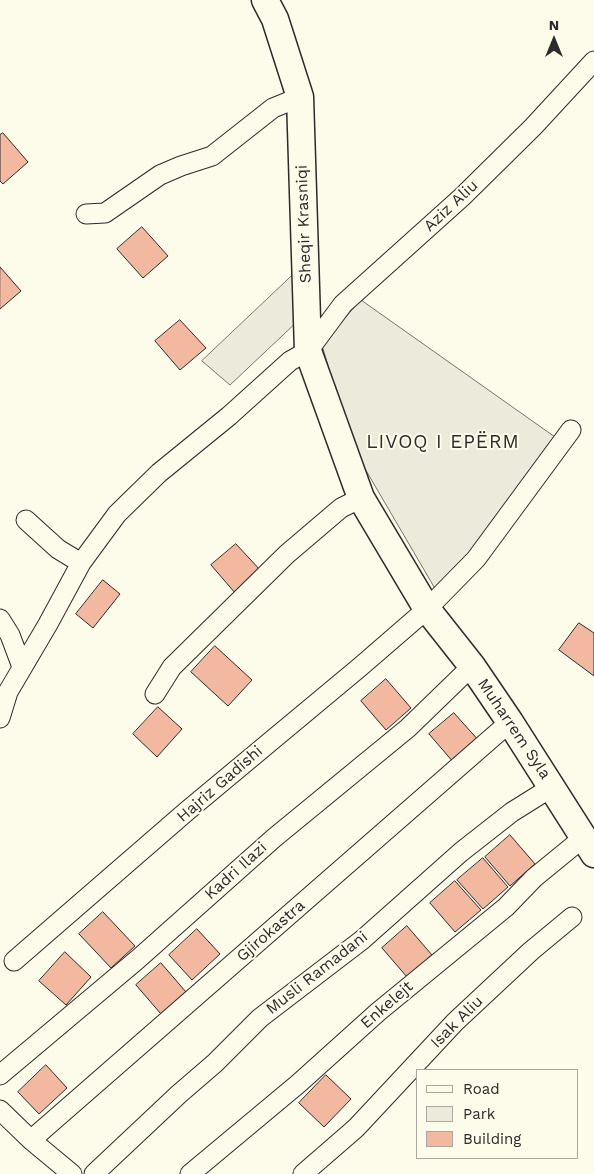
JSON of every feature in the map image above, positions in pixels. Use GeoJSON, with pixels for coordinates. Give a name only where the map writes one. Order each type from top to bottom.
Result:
{"type":"FeatureCollection","features":[{"type":"Feature","properties":{"kind":"street","name":"Sheqir Krasniqi"},"geometry":{"type":"LineString","coordinates":[[265,0],[275,19],[300,97],[308,351]]}},
{"type":"Feature","properties":{"kind":"street","name":"Aziz Aliu"},"geometry":{"type":"LineString","coordinates":[[308,351],[344,304],[462,197],[514,146],[594,60]]}},
{"type":"Feature","properties":{"kind":"street"},"geometry":{"type":"LineString","coordinates":[[86,214],[105,213],[160,176],[181,166],[212,156],[273,108],[300,97]]}},
{"type":"Feature","properties":{"kind":"street"},"geometry":{"type":"LineString","coordinates":[[0,718],[8,692],[81,563],[117,514],[159,473],[230,416],[290,361],[308,351]]}},
{"type":"Feature","properties":{"kind":"street","name":"Muharrem Syla"},"geometry":{"type":"LineString","coordinates":[[308,351],[361,498],[427,609],[472,666],[589,845]]}},
{"type":"Feature","properties":{"kind":"street"},"geometry":{"type":"LineString","coordinates":[[427,609],[476,559],[571,430]]}},
{"type":"Feature","properties":{"kind":"street"},"geometry":{"type":"LineString","coordinates":[[155,694],[172,667],[287,554],[341,508],[361,498]]}},
{"type":"Feature","properties":{"kind":"street"},"geometry":{"type":"LineString","coordinates":[[26,520],[58,549],[81,563]]}},
{"type":"Feature","properties":{"kind":"street","name":"Hajriz Gadishi"},"geometry":{"type":"LineString","coordinates":[[14,961],[224,780],[360,668],[427,609]]}},
{"type":"Feature","properties":{"kind":"street"},"geometry":{"type":"LineString","coordinates":[[0,619],[10,635],[22,667]]}},
{"type":"Feature","properties":{"kind":"street","name":"Kadri Ilazi"},"geometry":{"type":"LineString","coordinates":[[0,1076],[138,959],[274,838],[408,728],[472,666]]}},
{"type":"Feature","properties":{"kind":"street","name":"Gjirokastra"},"geometry":{"type":"LineString","coordinates":[[31,1140],[510,722]]}},
{"type":"Feature","properties":{"kind":"street","name":"Musli Ramadani"},"geometry":{"type":"LineString","coordinates":[[94,1174],[215,1063],[260,1018],[362,940],[461,852],[512,812],[552,787]]}},
{"type":"Feature","properties":{"kind":"street","name":"Enkelejt"},"geometry":{"type":"LineString","coordinates":[[190,1174],[298,1084],[393,1000],[506,907],[534,878],[589,845]]}},
{"type":"Feature","properties":{"kind":"street","name":"Isak Aliu"},"geometry":{"type":"LineString","coordinates":[[303,1174],[356,1128],[455,1022],[531,951],[572,917]]}},
{"type":"Feature","properties":{"kind":"street"},"geometry":{"type":"LineString","coordinates":[[0,1110],[31,1140],[72,1174]]}},
{"type":"Feature","properties":{"kind":"green space"},"geometry":{"type":"Polygon","coordinates":[[[298,270],[300,319],[230,385],[202,361],[298,270]]]}},
{"type":"Feature","properties":{"kind":"green space"},"geometry":{"type":"Polygon","coordinates":[[[361,300],[555,437],[486,536],[437,592],[350,443],[322,345],[361,300]]]}},
{"type":"Feature","properties":{"kind":"building"},"geometry":{"type":"Polygon","coordinates":[[[3,133],[28,162],[3,184],[0,181],[0,135],[3,133]]]}},
{"type":"Feature","properties":{"kind":"building"},"geometry":{"type":"Polygon","coordinates":[[[142,227],[168,256],[143,278],[117,249],[142,227]]]}},
{"type":"Feature","properties":{"kind":"building"},"geometry":{"type":"Polygon","coordinates":[[[0,267],[21,291],[0,309],[0,267]]]}},
{"type":"Feature","properties":{"kind":"building"},"geometry":{"type":"Polygon","coordinates":[[[180,320],[206,348],[180,370],[155,341],[180,320]]]}},
{"type":"Feature","properties":{"kind":"building"},"geometry":{"type":"Polygon","coordinates":[[[236,544],[262,572],[236,594],[211,565],[236,544]]]}},
{"type":"Feature","properties":{"kind":"building"},"geometry":{"type":"Polygon","coordinates":[[[103,580],[120,594],[93,628],[76,614],[103,580]]]}},
{"type":"Feature","properties":{"kind":"building"},"geometry":{"type":"Polygon","coordinates":[[[579,623],[594,633],[594,676],[559,650],[579,623]]]}},
{"type":"Feature","properties":{"kind":"building"},"geometry":{"type":"Polygon","coordinates":[[[215,646],[252,680],[228,706],[191,672],[215,646]]]}},
{"type":"Feature","properties":{"kind":"building"},"geometry":{"type":"Polygon","coordinates":[[[386,679],[411,708],[386,730],[361,701],[386,679]]]}},
{"type":"Feature","properties":{"kind":"building"},"geometry":{"type":"Polygon","coordinates":[[[158,707],[182,729],[157,757],[133,734],[158,707]]]}},
{"type":"Feature","properties":{"kind":"building"},"geometry":{"type":"Polygon","coordinates":[[[454,713],[480,742],[454,763],[429,734],[454,713]]]}},
{"type":"Feature","properties":{"kind":"building"},"geometry":{"type":"Polygon","coordinates":[[[510,835],[535,864],[510,886],[485,857],[510,835]]]}},
{"type":"Feature","properties":{"kind":"building"},"geometry":{"type":"Polygon","coordinates":[[[483,858],[508,887],[483,909],[457,880],[483,858]]]}},
{"type":"Feature","properties":{"kind":"building"},"geometry":{"type":"Polygon","coordinates":[[[455,881],[481,910],[455,932],[430,903],[455,881]]]}},
{"type":"Feature","properties":{"kind":"building"},"geometry":{"type":"Polygon","coordinates":[[[103,912],[135,946],[111,968],[79,934],[103,912]]]}},
{"type":"Feature","properties":{"kind":"building"},"geometry":{"type":"Polygon","coordinates":[[[407,926],[432,955],[407,977],[382,948],[407,926]]]}},
{"type":"Feature","properties":{"kind":"building"},"geometry":{"type":"Polygon","coordinates":[[[197,929],[220,954],[192,980],[169,955],[197,929]]]}},
{"type":"Feature","properties":{"kind":"building"},"geometry":{"type":"Polygon","coordinates":[[[65,952],[91,977],[66,1005],[39,981],[65,952]]]}},
{"type":"Feature","properties":{"kind":"building"},"geometry":{"type":"Polygon","coordinates":[[[161,963],[186,992],[161,1014],[136,985],[161,963]]]}},
{"type":"Feature","properties":{"kind":"building"},"geometry":{"type":"Polygon","coordinates":[[[46,1065],[67,1088],[39,1114],[18,1092],[46,1065]]]}},
{"type":"Feature","properties":{"kind":"building"},"geometry":{"type":"Polygon","coordinates":[[[326,1075],[351,1099],[324,1127],[299,1103],[326,1075]]]}},
{"type":"Feature","properties":{"kind":"district","name":"LIVOQ I EPËRM"},"geometry":{"type":"Point","coordinates":[443,442]}}]}
